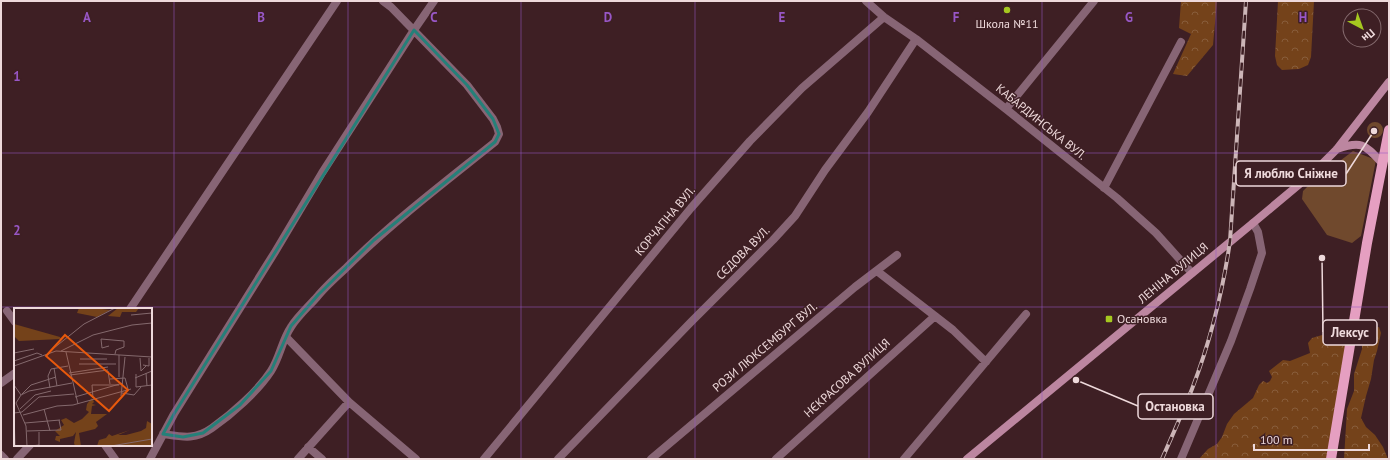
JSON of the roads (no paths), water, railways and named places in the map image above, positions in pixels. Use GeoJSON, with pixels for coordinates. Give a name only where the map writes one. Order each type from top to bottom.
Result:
{"type":"FeatureCollection","features":[{"type":"Feature","properties":{"kind":"main road","name":"ЛЕНІНА ВУЛИЦЯ"},"geometry":{"type":"LineString","coordinates":[[967,459],[1314,172],[1337,149],[1389,82]]}},
{"type":"Feature","properties":{"kind":"main road"},"geometry":{"type":"LineString","coordinates":[[1331,459],[1367,243],[1389,130]]}},
{"type":"Feature","properties":{"kind":"main road"},"geometry":{"type":"LineString","coordinates":[[1337,149],[1349,145],[1360,144],[1370,150],[1382,163]]}},
{"type":"Feature","properties":{"kind":"street"},"geometry":{"type":"LineString","coordinates":[[131,308],[337,1]]}},
{"type":"Feature","properties":{"kind":"street"},"geometry":{"type":"LineString","coordinates":[[163,434],[183,437],[203,434],[240,405],[260,385],[271,371],[291,326],[318,295],[374,240],[495,142],[499,134],[497,127],[493,119],[467,85],[414,30],[383,1]]}},
{"type":"Feature","properties":{"kind":"street"},"geometry":{"type":"LineString","coordinates":[[150,459],[174,414],[276,252],[322,173],[434,1]]}},
{"type":"Feature","properties":{"kind":"street","name":"КАБАРДИНСЬКА ВУЛ."},"geometry":{"type":"LineString","coordinates":[[866,1],[884,17],[916,39],[1006,109],[1117,198],[1156,233],[1192,274]]}},
{"type":"Feature","properties":{"kind":"street"},"geometry":{"type":"LineString","coordinates":[[1006,109],[1094,1]]}},
{"type":"Feature","properties":{"kind":"street","name":"КОРЧАГІНА ВУЛ."},"geometry":{"type":"LineString","coordinates":[[484,459],[691,208],[750,141],[802,88],[884,17]]}},
{"type":"Feature","properties":{"kind":"street","name":"СЄДОВА ВУЛ."},"geometry":{"type":"LineString","coordinates":[[558,459],[795,216],[825,170],[868,112],[916,39]]}},
{"type":"Feature","properties":{"kind":"street"},"geometry":{"type":"LineString","coordinates":[[1104,188],[1181,42]]}},
{"type":"Feature","properties":{"kind":"street"},"geometry":{"type":"LineString","coordinates":[[1181,459],[1230,341],[1262,254],[1258,232],[1253,223]]}},
{"type":"Feature","properties":{"kind":"street","name":"РОЗИ ЛЮКСЕМБУРГ ВУЛ."},"geometry":{"type":"LineString","coordinates":[[651,459],[855,287],[896,255]]}},
{"type":"Feature","properties":{"kind":"street"},"geometry":{"type":"LineString","coordinates":[[877,271],[953,330],[986,362]]}},
{"type":"Feature","properties":{"kind":"street"},"geometry":{"type":"LineString","coordinates":[[7,311],[14,321]]}},
{"type":"Feature","properties":{"kind":"street"},"geometry":{"type":"LineString","coordinates":[[904,459],[1026,314]]}},
{"type":"Feature","properties":{"kind":"street","name":"НЄКРАСОВА ВУЛИЦЯ"},"geometry":{"type":"LineString","coordinates":[[776,459],[935,316]]}},
{"type":"Feature","properties":{"kind":"street"},"geometry":{"type":"LineString","coordinates":[[286,337],[349,402],[416,459]]}},
{"type":"Feature","properties":{"kind":"street"},"geometry":{"type":"LineString","coordinates":[[1,383],[14,374]]}},
{"type":"Feature","properties":{"kind":"street"},"geometry":{"type":"LineString","coordinates":[[298,459],[349,402]]}},
{"type":"Feature","properties":{"kind":"street"},"geometry":{"type":"LineString","coordinates":[[17,459],[29,446]]}},
{"type":"Feature","properties":{"kind":"street"},"geometry":{"type":"LineString","coordinates":[[106,446],[114,459]]}},
{"type":"Feature","properties":{"kind":"street"},"geometry":{"type":"LineString","coordinates":[[308,447],[322,459]]}},
{"type":"Feature","properties":{"kind":"street"},"geometry":{"type":"LineString","coordinates":[[1,455],[5,459]]}},
{"type":"Feature","properties":{"kind":"railway"},"geometry":{"type":"LineString","coordinates":[[1162,459],[1189,398],[1205,353],[1220,297],[1227,260],[1230,241],[1246,1]]}},
{"type":"Feature","properties":{"kind":"place","name":"Школа №11"},"geometry":{"type":"Point","coordinates":[1007,10]}},
{"type":"Feature","properties":{"kind":"place","name":"Я люблю Сніжне"},"geometry":{"type":"Point","coordinates":[1374,131]}},
{"type":"Feature","properties":{"kind":"place","name":"Лексус"},"geometry":{"type":"Point","coordinates":[1322,258]}},
{"type":"Feature","properties":{"kind":"place","name":"Осановка"},"geometry":{"type":"Point","coordinates":[1109,319]}},
{"type":"Feature","properties":{"kind":"place","name":"Остановка"},"geometry":{"type":"Point","coordinates":[1076,380]}}]}
